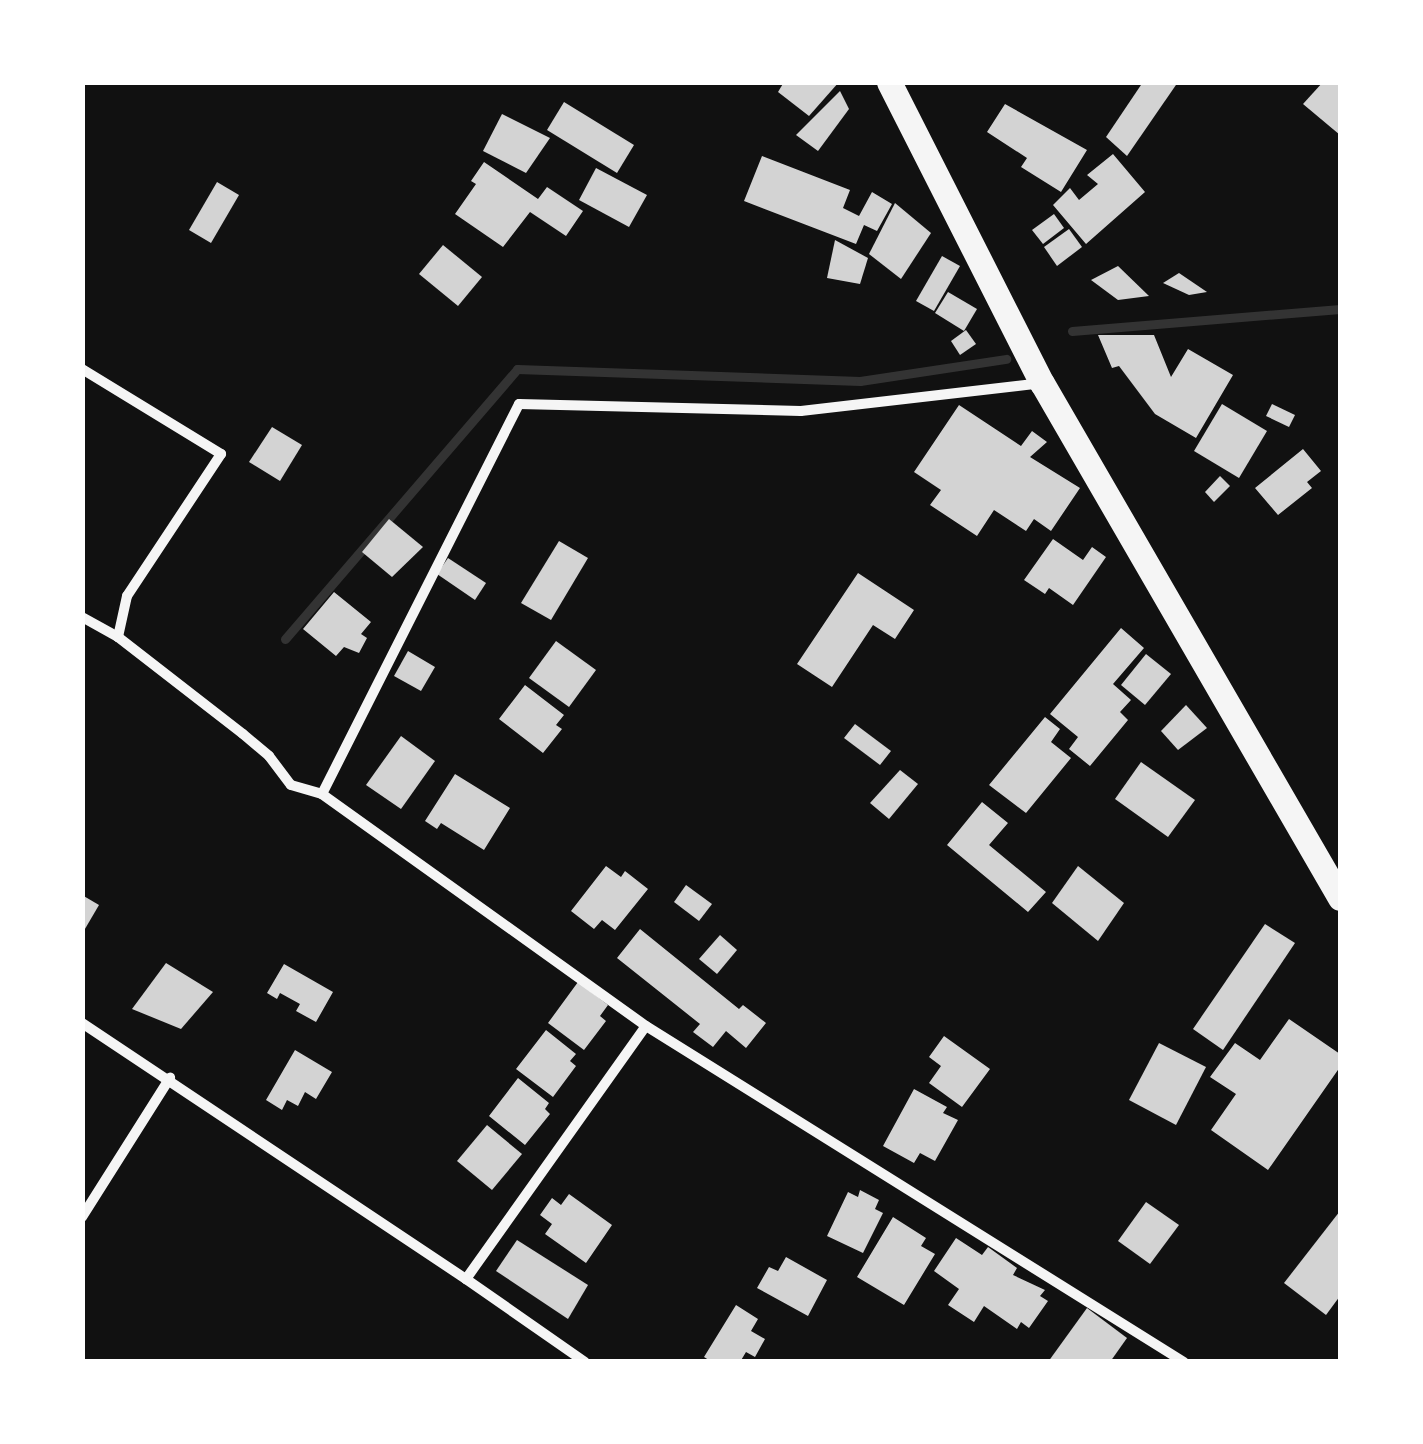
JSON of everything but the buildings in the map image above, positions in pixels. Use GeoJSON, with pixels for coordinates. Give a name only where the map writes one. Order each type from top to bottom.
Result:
{"type":"FeatureCollection","features":[{"type":"Feature","properties":{"kind":"main road"},"geometry":{"type":"LineString","coordinates":[[888,82],[1042,384],[1340,898]]}},
{"type":"Feature","properties":{"kind":"street"},"geometry":{"type":"LineString","coordinates":[[82,369],[221,454],[127,596],[118,637]]}},
{"type":"Feature","properties":{"kind":"street"},"geometry":{"type":"LineString","coordinates":[[322,794],[519,404],[801,411],[1042,384]]}},
{"type":"Feature","properties":{"kind":"street"},"geometry":{"type":"LineString","coordinates":[[82,618],[118,637],[269,756],[291,785],[322,794],[646,1026],[1184,1362]]}},
{"type":"Feature","properties":{"kind":"street"},"geometry":{"type":"LineString","coordinates":[[82,1023],[170,1078],[585,1362]]}},
{"type":"Feature","properties":{"kind":"street"},"geometry":{"type":"LineString","coordinates":[[466,1279],[646,1026]]}},
{"type":"Feature","properties":{"kind":"street"},"geometry":{"type":"LineString","coordinates":[[82,1217],[170,1078]]}},
{"type":"Feature","properties":{"kind":"waterway"},"geometry":{"type":"LineString","coordinates":[[1072,331],[1340,309]]}},
{"type":"Feature","properties":{"kind":"waterway"},"geometry":{"type":"LineString","coordinates":[[285,639],[517,369],[860,381],[1006,359]]}}]}
